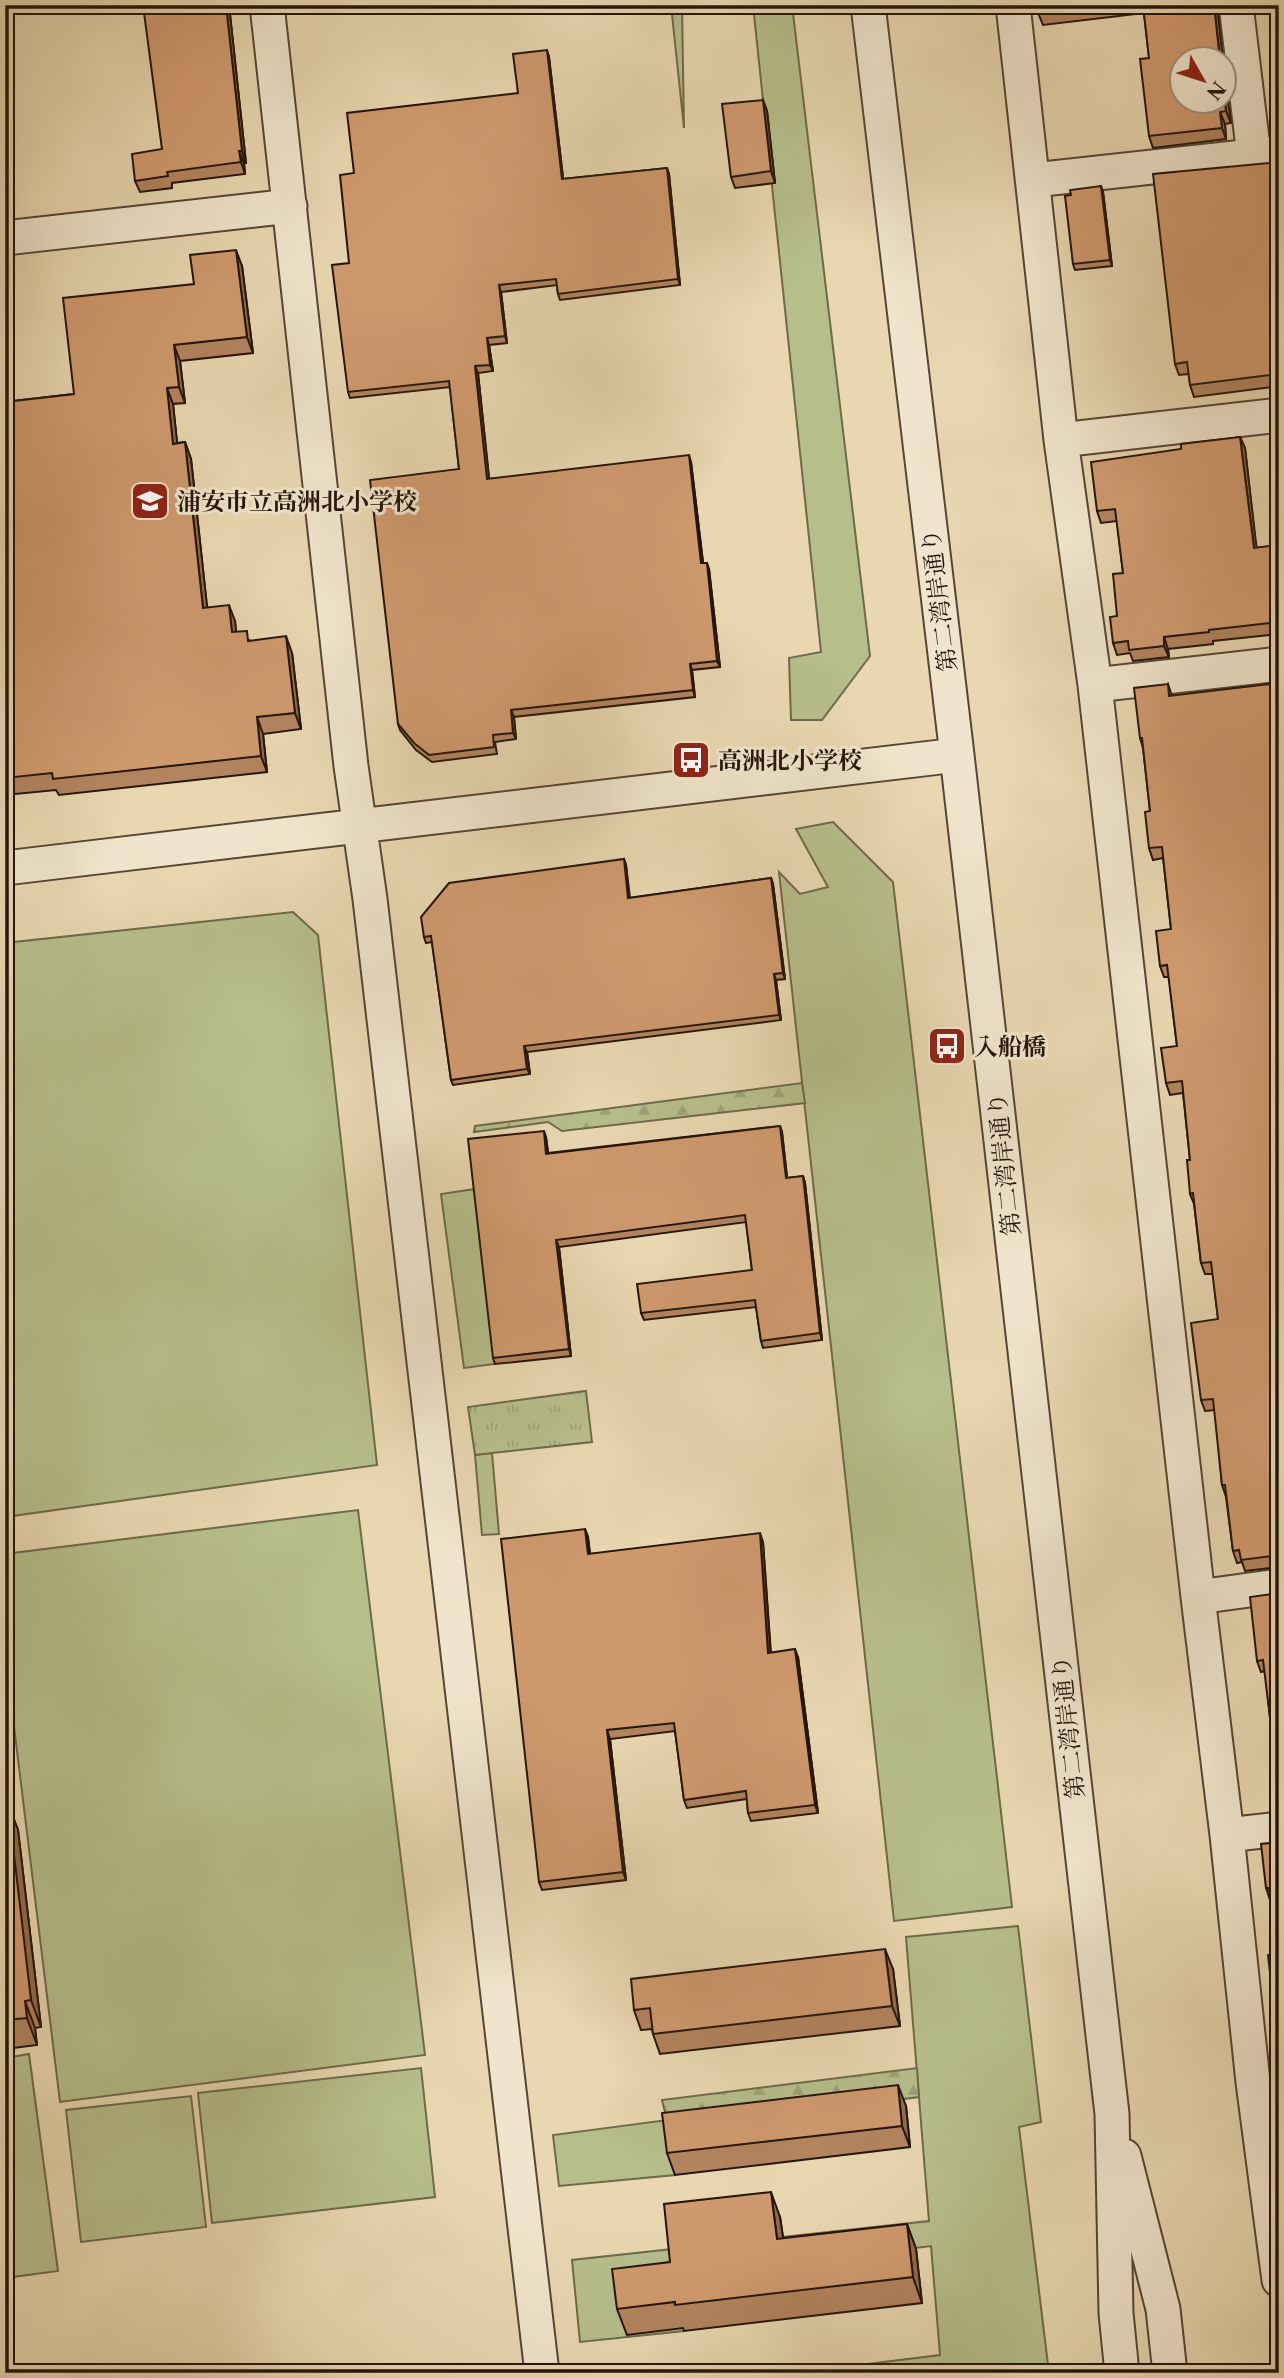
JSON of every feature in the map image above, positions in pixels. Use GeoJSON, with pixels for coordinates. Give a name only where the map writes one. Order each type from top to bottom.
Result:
{"type":"FeatureCollection","features":[{"type":"Feature","properties":{"kind":"street"},"geometry":{"type":"LineString","coordinates":[[267,5],[359,825],[370,899],[542,2373]]}},
{"type":"Feature","properties":{"kind":"street","name":"第二湾岸通り"},"geometry":{"type":"LineString","coordinates":[[868,5],[957,755],[1112,2114],[1116,2314],[1122,2373]]}},
{"type":"Feature","properties":{"kind":"street"},"geometry":{"type":"LineString","coordinates":[[1013,5],[1061,440],[1095,685],[1227,1835],[1266,2081],[1279,2280]]}},
{"type":"Feature","properties":{"kind":"street"},"geometry":{"type":"LineString","coordinates":[[1034,180],[1266,155],[1236,5]]}},
{"type":"Feature","properties":{"kind":"street"},"geometry":{"type":"LineString","coordinates":[[5,239],[290,206]]}},
{"type":"Feature","properties":{"kind":"street"},"geometry":{"type":"LineString","coordinates":[[1061,440],[1279,415]]}},
{"type":"Feature","properties":{"kind":"street"},"geometry":{"type":"LineString","coordinates":[[1095,685],[1279,664]]}},
{"type":"Feature","properties":{"kind":"street"},"geometry":{"type":"LineString","coordinates":[[5,868],[957,755]]}},
{"type":"Feature","properties":{"kind":"street"},"geometry":{"type":"LineString","coordinates":[[1198,1597],[1279,1586]]}},
{"type":"Feature","properties":{"kind":"street"},"geometry":{"type":"LineString","coordinates":[[1227,1835],[1279,1829]]}},
{"type":"Feature","properties":{"kind":"street","name":"第二湾岸通り"},"geometry":{"type":"LineString","coordinates":[[1112,2114],[1163,2309],[1170,2373]]}},
{"type":"Feature","properties":{"kind":"green space"},"geometry":{"type":"Polygon","coordinates":[[[671,5],[682,5],[684,128],[671,5]]]}},
{"type":"Feature","properties":{"kind":"green space"},"geometry":{"type":"Polygon","coordinates":[[[753,5],[792,5],[870,656],[822,720],[791,720],[789,658],[821,652],[753,5]]]}},
{"type":"Feature","properties":{"kind":"green space"},"geometry":{"type":"Polygon","coordinates":[[[833,822],[893,882],[1012,1907],[894,1921],[779,872],[800,894],[828,887],[796,829],[833,822]]]}},
{"type":"Feature","properties":{"kind":"green space"},"geometry":{"type":"Polygon","coordinates":[[[293,912],[318,935],[377,1465],[5,1517],[5,943],[293,912]]]}},
{"type":"Feature","properties":{"kind":"green space"},"geometry":{"type":"Polygon","coordinates":[[[802,1083],[805,1103],[562,1131],[548,1122],[474,1132],[475,1126],[802,1083]]]}},
{"type":"Feature","properties":{"kind":"green space"},"geometry":{"type":"Polygon","coordinates":[[[475,1189],[495,1364],[464,1368],[441,1194],[475,1189]]]}},
{"type":"Feature","properties":{"kind":"green space"},"geometry":{"type":"Polygon","coordinates":[[[586,1391],[592,1442],[475,1455],[468,1407],[586,1391]]]}},
{"type":"Feature","properties":{"kind":"green space"},"geometry":{"type":"Polygon","coordinates":[[[492,1453],[499,1534],[482,1535],[475,1455],[492,1453]]]}},
{"type":"Feature","properties":{"kind":"green space"},"geometry":{"type":"Polygon","coordinates":[[[358,1510],[425,2055],[60,2102],[5,1653],[5,1554],[358,1510]]]}},
{"type":"Feature","properties":{"kind":"green space"},"geometry":{"type":"Polygon","coordinates":[[[1018,1926],[1041,2122],[1019,2127],[1049,2373],[794,2373],[940,2355],[931,2246],[679,2277],[684,2331],[580,2342],[572,2260],[929,2221],[906,1937],[1018,1926]]]}},
{"type":"Feature","properties":{"kind":"green space"},"geometry":{"type":"Polygon","coordinates":[[[29,2054],[58,2271],[5,2278],[5,2058],[29,2054]]]}},
{"type":"Feature","properties":{"kind":"green space"},"geometry":{"type":"Polygon","coordinates":[[[421,2068],[435,2197],[212,2223],[198,2093],[421,2068]]]}},
{"type":"Feature","properties":{"kind":"green space"},"geometry":{"type":"Polygon","coordinates":[[[917,2068],[919,2097],[669,2128],[662,2100],[917,2068]]]}},
{"type":"Feature","properties":{"kind":"green space"},"geometry":{"type":"Polygon","coordinates":[[[191,2096],[206,2227],[81,2242],[66,2110],[191,2096]]]}},
{"type":"Feature","properties":{"kind":"green space"},"geometry":{"type":"Polygon","coordinates":[[[667,2120],[675,2175],[559,2186],[553,2135],[667,2120]]]}},
{"type":"Feature","properties":{"kind":"building"},"geometry":{"type":"Polygon","coordinates":[[[143,5],[226,5],[241,162],[167,172],[168,176],[135,181],[132,154],[162,149],[143,5]]]}},
{"type":"Feature","properties":{"kind":"building"},"geometry":{"type":"Polygon","coordinates":[[[1038,5],[1103,5],[1038,13],[1038,5]]]}},
{"type":"Feature","properties":{"kind":"building"},"geometry":{"type":"Polygon","coordinates":[[[1143,5],[1214,5],[1218,46],[1168,46],[1168,116],[1220,116],[1222,128],[1149,136],[1140,59],[1149,58],[1143,5]]]}},
{"type":"Feature","properties":{"kind":"building"},"geometry":{"type":"Polygon","coordinates":[[[1274,5],[1279,5],[1279,13],[1275,14],[1274,5]]]}},
{"type":"Feature","properties":{"kind":"building"},"geometry":{"type":"Polygon","coordinates":[[[547,50],[562,179],[667,168],[678,279],[558,294],[556,279],[499,285],[505,336],[487,338],[490,365],[475,366],[487,479],[689,455],[701,563],[707,563],[717,661],[690,664],[693,690],[511,710],[513,733],[493,735],[494,747],[429,755],[414,743],[398,724],[370,480],[459,469],[449,381],[348,392],[332,265],[349,263],[340,175],[354,173],[347,113],[518,93],[513,54],[547,50]]]}},
{"type":"Feature","properties":{"kind":"building"},"geometry":{"type":"Polygon","coordinates":[[[763,100],[771,171],[731,177],[722,104],[763,100]]]}},
{"type":"Feature","properties":{"kind":"building"},"geometry":{"type":"Polygon","coordinates":[[[1279,162],[1279,309],[1275,309],[1279,374],[1190,385],[1187,362],[1175,364],[1153,174],[1279,162]]]}},
{"type":"Feature","properties":{"kind":"building"},"geometry":{"type":"Polygon","coordinates":[[[1101,186],[1110,260],[1073,264],[1065,196],[1071,195],[1070,190],[1101,186]]]}},
{"type":"Feature","properties":{"kind":"building","name":"浦安市立高洲北小学校"},"geometry":{"type":"Polygon","coordinates":[[[236,250],[247,337],[174,345],[179,387],[167,388],[173,444],[185,442],[203,608],[229,605],[232,632],[247,631],[248,641],[286,636],[295,713],[257,717],[261,756],[53,779],[52,773],[5,778],[5,402],[74,394],[63,298],[194,284],[190,255],[236,250]]]}},
{"type":"Feature","properties":{"kind":"building"},"geometry":{"type":"Polygon","coordinates":[[[1240,437],[1254,548],[1279,545],[1279,622],[1164,637],[1164,646],[1129,650],[1128,641],[1113,643],[1110,617],[1117,616],[1113,574],[1123,573],[1115,509],[1097,511],[1091,462],[1181,449],[1181,444],[1240,437]]]}},
{"type":"Feature","properties":{"kind":"building"},"geometry":{"type":"Polygon","coordinates":[[[1279,683],[1279,1556],[1241,1560],[1239,1550],[1233,1551],[1225,1485],[1222,1485],[1213,1399],[1201,1400],[1191,1323],[1218,1319],[1211,1262],[1201,1263],[1193,1193],[1190,1194],[1187,1160],[1190,1160],[1182,1081],[1166,1083],[1161,1048],[1177,1046],[1167,965],[1160,966],[1156,931],[1171,929],[1162,847],[1149,848],[1145,812],[1150,811],[1134,688],[1168,684],[1169,696],[1279,683]]]}},
{"type":"Feature","properties":{"kind":"building"},"geometry":{"type":"Polygon","coordinates":[[[624,859],[628,898],[771,878],[783,973],[774,974],[779,1015],[524,1046],[527,1069],[451,1080],[431,936],[424,937],[421,917],[449,883],[624,859]]]}},
{"type":"Feature","properties":{"kind":"building"},"geometry":{"type":"Polygon","coordinates":[[[780,1126],[786,1178],[803,1176],[820,1333],[761,1341],[755,1300],[641,1313],[637,1284],[752,1270],[745,1215],[556,1240],[569,1349],[493,1358],[468,1139],[544,1131],[546,1154],[780,1126]]]}},
{"type":"Feature","properties":{"kind":"building"},"geometry":{"type":"Polygon","coordinates":[[[585,1529],[588,1554],[760,1533],[768,1653],[795,1649],[815,1805],[748,1813],[746,1791],[684,1800],[674,1723],[607,1730],[623,1872],[539,1882],[501,1539],[585,1529]]]}},
{"type":"Feature","properties":{"kind":"building"},"geometry":{"type":"Polygon","coordinates":[[[1279,1593],[1279,1725],[1271,1726],[1263,1660],[1257,1661],[1250,1597],[1279,1593]]]}},
{"type":"Feature","properties":{"kind":"building"},"geometry":{"type":"Polygon","coordinates":[[[5,1803],[8,1803],[31,2000],[25,2001],[27,2018],[5,2020],[5,1803]]]}},
{"type":"Feature","properties":{"kind":"building"},"geometry":{"type":"Polygon","coordinates":[[[1279,1842],[1279,2015],[1275,2015],[1268,1955],[1276,1954],[1261,1844],[1279,1842]]]}},
{"type":"Feature","properties":{"kind":"building"},"geometry":{"type":"Polygon","coordinates":[[[885,1949],[892,2006],[653,2034],[650,2008],[634,2010],[631,1979],[885,1949]]]}},
{"type":"Feature","properties":{"kind":"building"},"geometry":{"type":"Polygon","coordinates":[[[898,2085],[902,2126],[667,2153],[662,2113],[898,2085]]]}},
{"type":"Feature","properties":{"kind":"building"},"geometry":{"type":"Polygon","coordinates":[[[771,2192],[777,2239],[907,2224],[913,2277],[675,2305],[675,2302],[617,2309],[612,2269],[670,2262],[664,2204],[771,2192]]]}},
{"type":"Feature","properties":{"kind":"building"},"geometry":{"type":"Polygon","coordinates":[[[922,2367],[923,2373],[873,2373],[922,2367]]]}},
{"type":"Feature","properties":{"kind":"building"},"geometry":{"type":"Polygon","coordinates":[[[335,2370],[335,2373],[312,2373],[335,2370]]]}},
{"type":"Feature","properties":{"kind":"place","name":"浦安市立高洲北小学校"},"geometry":{"type":"Point","coordinates":[150,501]}},
{"type":"Feature","properties":{"kind":"place","name":"高洲北小学校"},"geometry":{"type":"Point","coordinates":[691,760]}},
{"type":"Feature","properties":{"kind":"place","name":"入船橋"},"geometry":{"type":"Point","coordinates":[947,1046]}}]}
